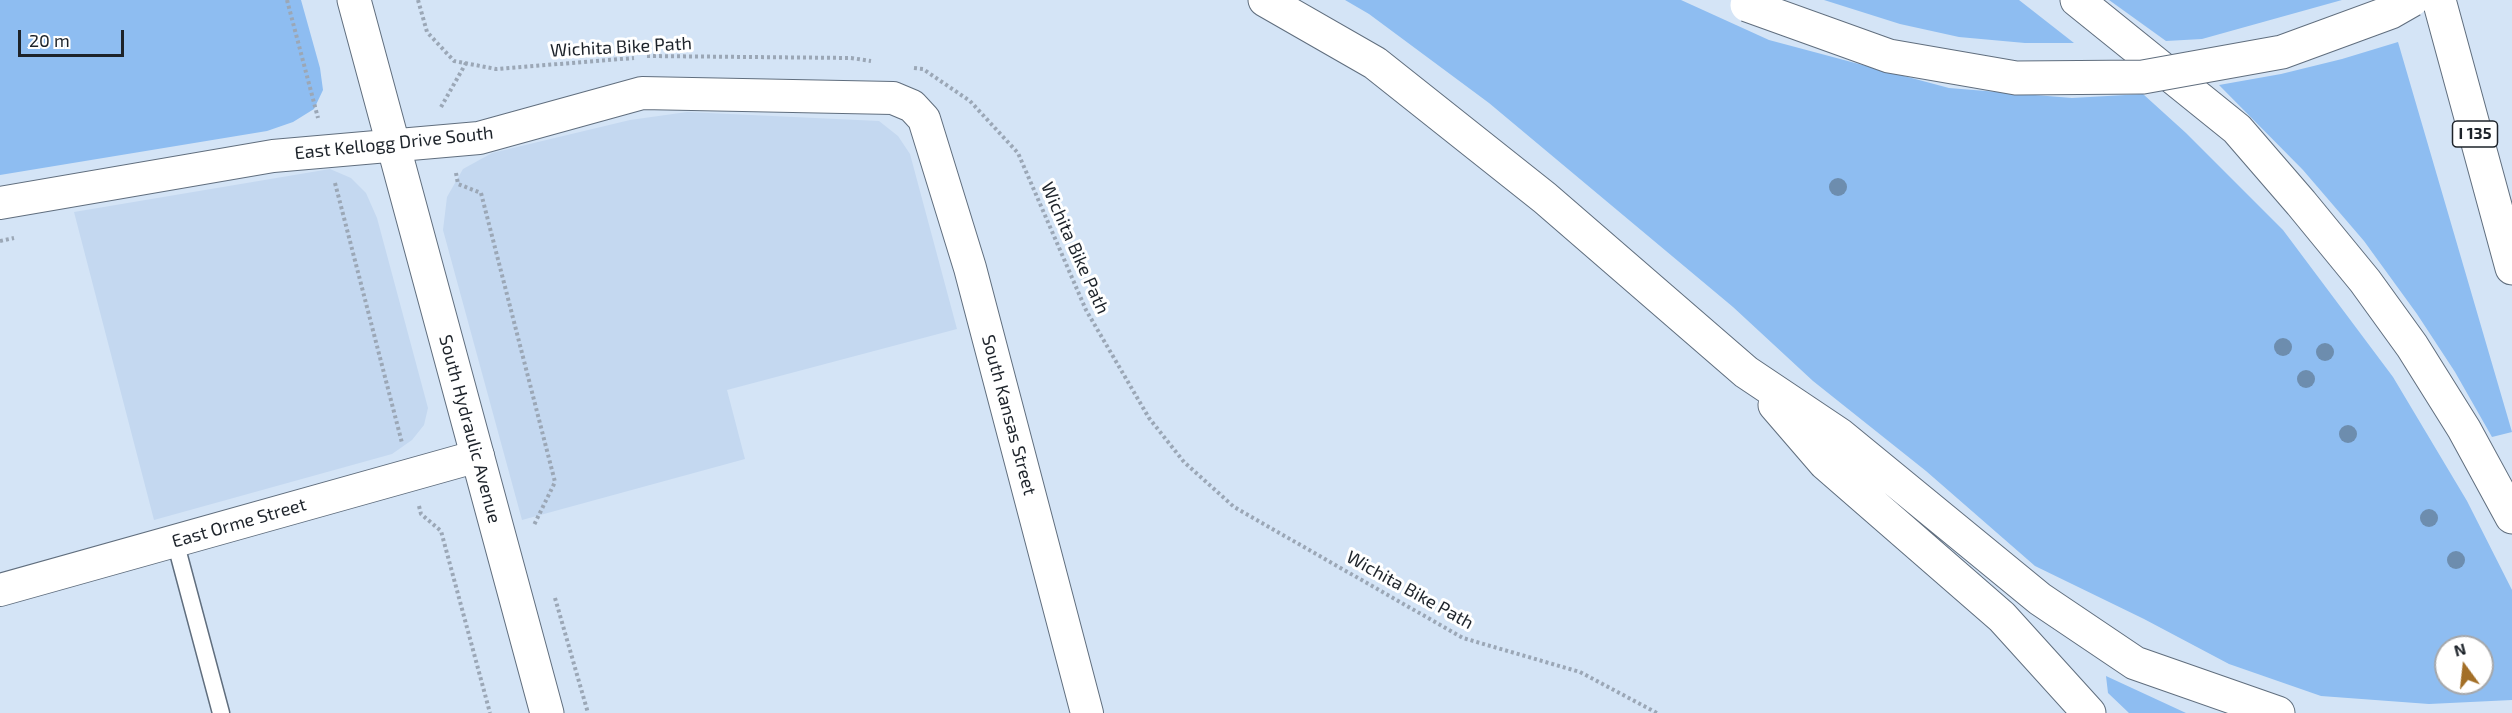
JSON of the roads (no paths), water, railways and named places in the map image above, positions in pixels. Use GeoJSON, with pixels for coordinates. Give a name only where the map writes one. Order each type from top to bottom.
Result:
{"type":"FeatureCollection","features":[{"type":"Feature","properties":{"kind":"main road","name":"South Hydraulic Avenue"},"geometry":{"type":"LineString","coordinates":[[354,0],[547,713]]}},
{"type":"Feature","properties":{"kind":"main road"},"geometry":{"type":"LineString","coordinates":[[1265,0],[1375,63],[1545,198],[1746,372],[1840,435],[2040,598],[2135,663],[2278,713]]}},
{"type":"Feature","properties":{"kind":"main road"},"geometry":{"type":"LineString","coordinates":[[2077,0],[2237,129],[2301,203],[2365,281],[2412,346],[2464,429],[2512,517]]}},
{"type":"Feature","properties":{"kind":"main road"},"geometry":{"type":"LineString","coordinates":[[1743,3],[1889,56],[2027,78],[2144,77],[2282,52],[2391,12],[2412,0]]}},
{"type":"Feature","properties":{"kind":"main road","name":"I 135"},"geometry":{"type":"LineString","coordinates":[[2439,0],[2512,268]]}},
{"type":"Feature","properties":{"kind":"main road"},"geometry":{"type":"LineString","coordinates":[[1746,372],[1825,463],[2001,618],[2089,713]]}},
{"type":"Feature","properties":{"kind":"street","name":"East Kellogg Drive South"},"geometry":{"type":"LineString","coordinates":[[0,203],[273,156],[479,138],[642,93],[893,98],[912,106],[924,119]]}},
{"type":"Feature","properties":{"kind":"street","name":"South Kansas Street"},"geometry":{"type":"LineString","coordinates":[[924,119],[970,267],[1087,713]]}},
{"type":"Feature","properties":{"kind":"street","name":"East Orme Street"},"geometry":{"type":"LineString","coordinates":[[0,590],[478,456]]}},
{"type":"Feature","properties":{"kind":"lane"},"geometry":{"type":"LineString","coordinates":[[175,541],[222,713]]}}]}
